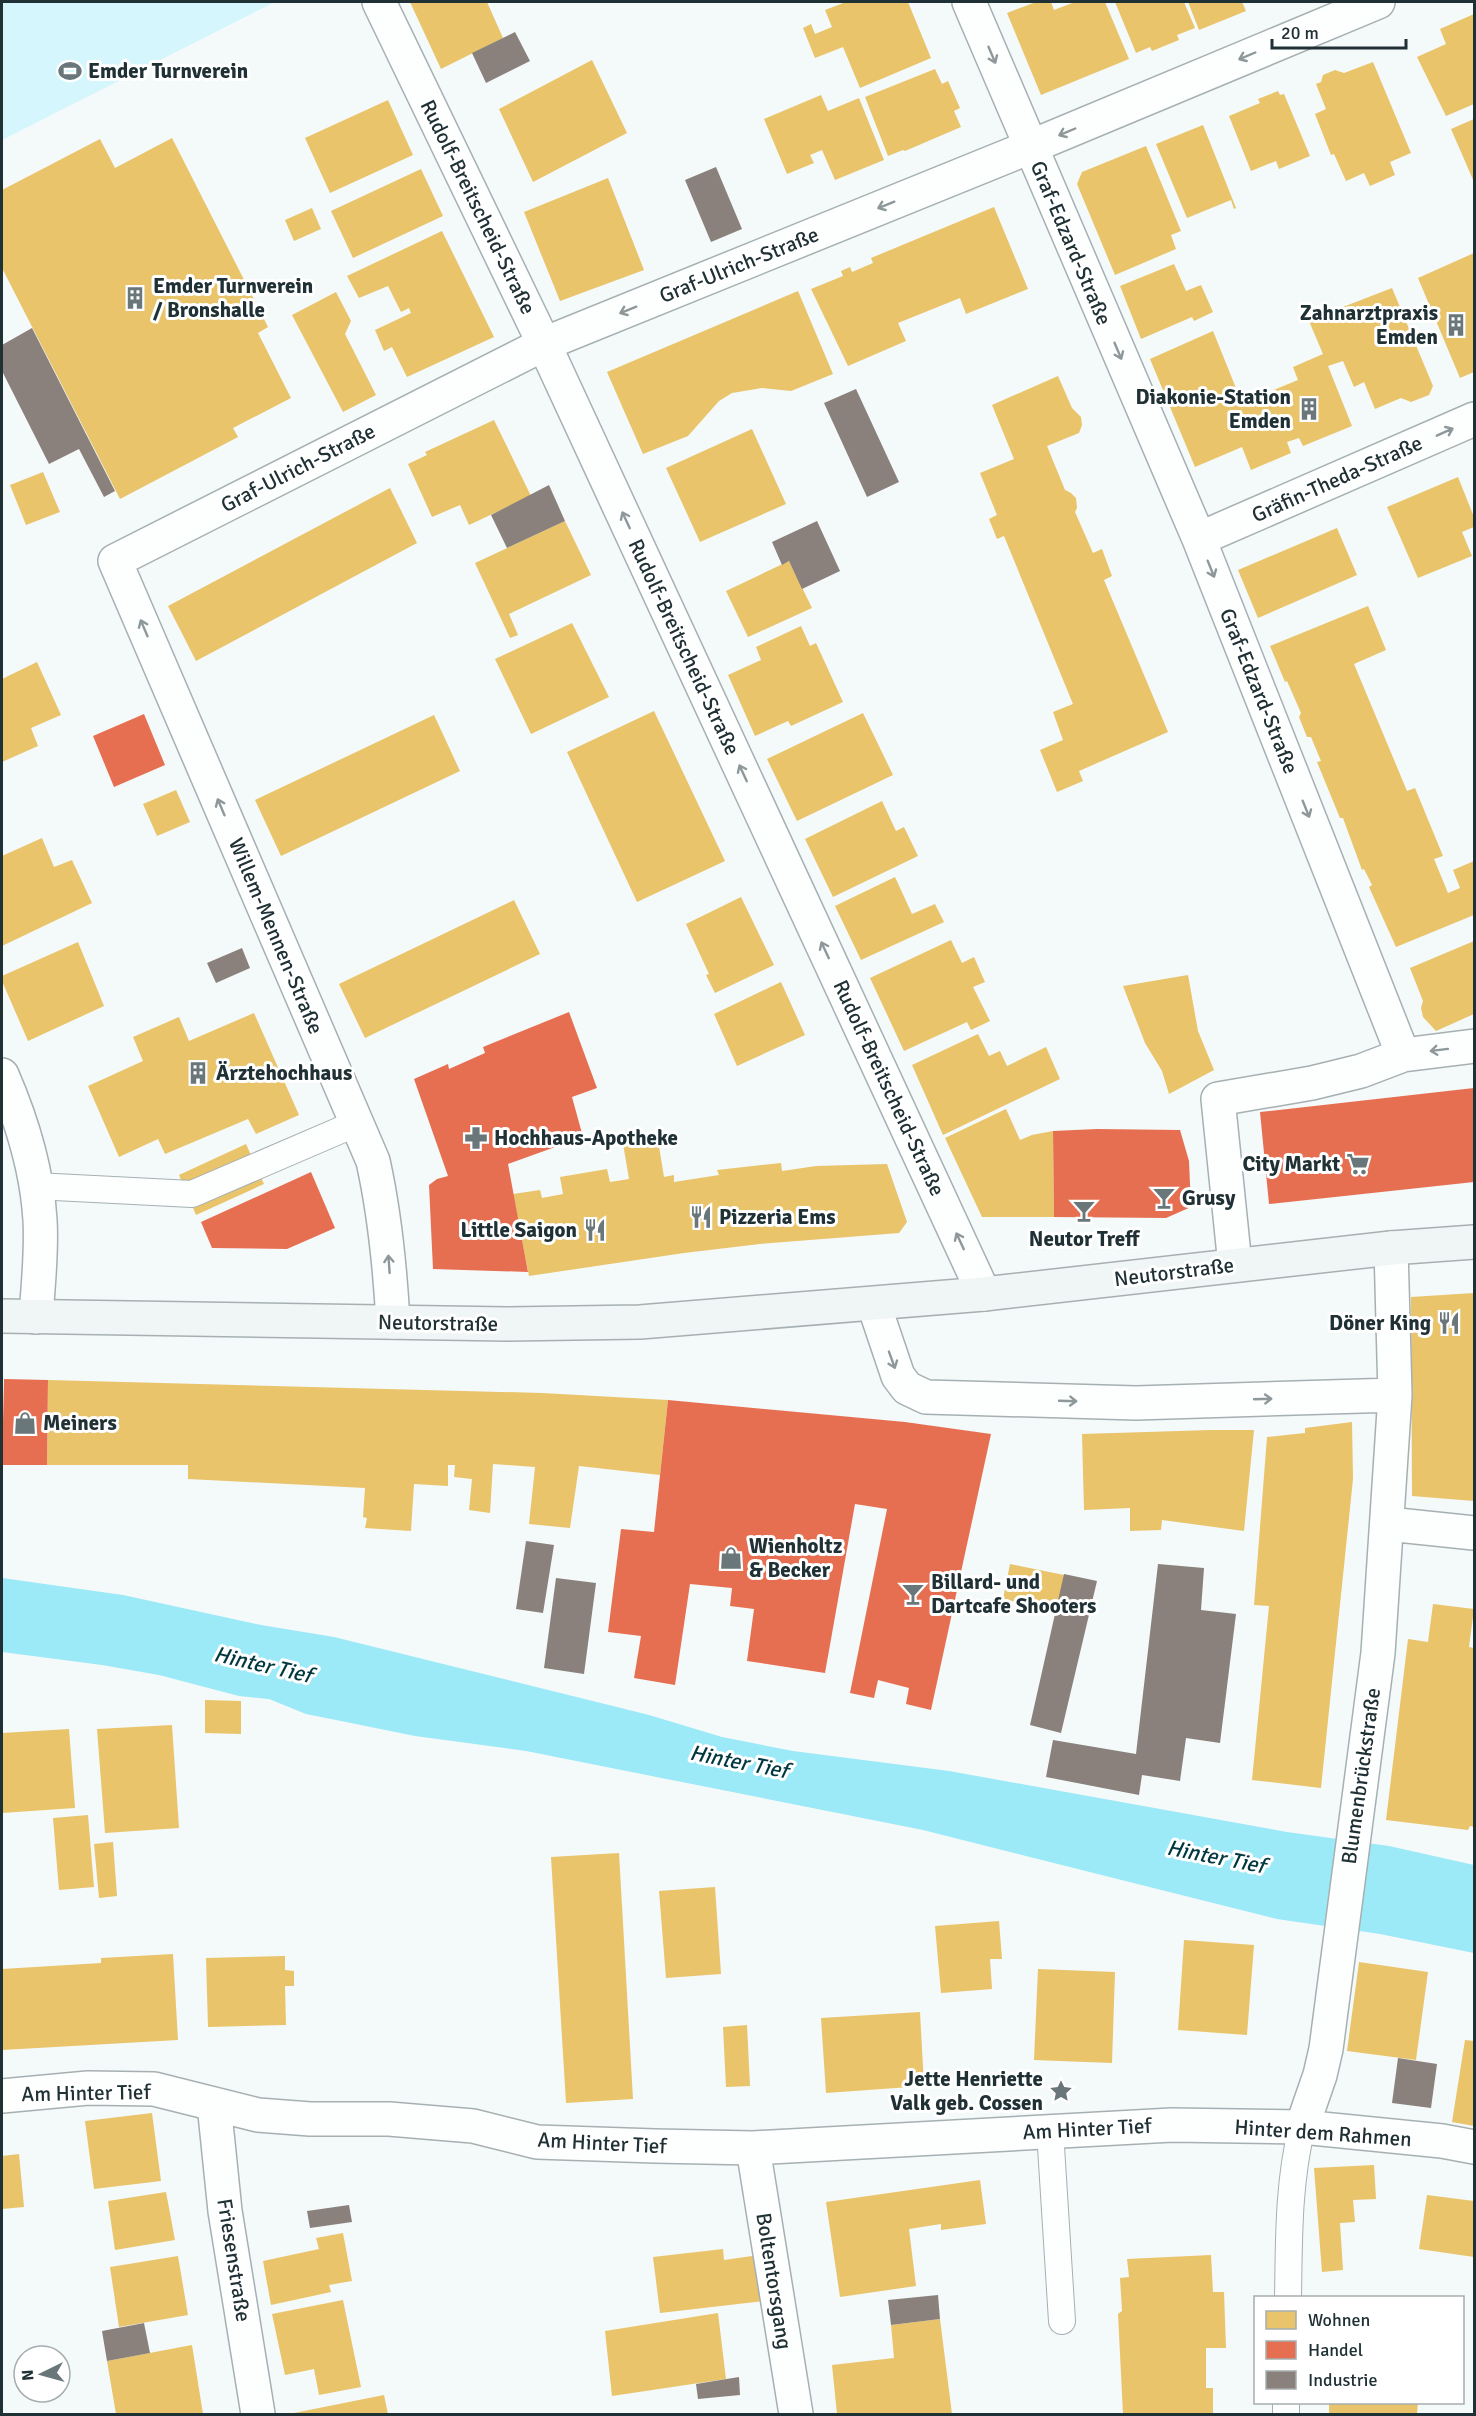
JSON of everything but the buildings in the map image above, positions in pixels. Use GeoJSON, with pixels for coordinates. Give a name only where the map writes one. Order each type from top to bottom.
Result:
{"type":"FeatureCollection","features":[{"type":"Feature","properties":{"kind":"street","name":"Rudolf-Breitscheid-Straße"},"geometry":{"type":"LineString","coordinates":[[378,2],[544,344],[984,1294]]}},
{"type":"Feature","properties":{"kind":"street","name":"Graf-Edzard-Straße"},"geometry":{"type":"LineString","coordinates":[[969,2],[1199,539],[1403,1055]]}},
{"type":"Feature","properties":{"kind":"street","name":"Graf-Ulrich-Straße"},"geometry":{"type":"LineString","coordinates":[[115,561],[544,344],[1030,147],[1378,2]]}},
{"type":"Feature","properties":{"kind":"street","name":"Gräfin-Theda-Straße"},"geometry":{"type":"LineString","coordinates":[[1199,539],[1474,419]]}},
{"type":"Feature","properties":{"kind":"street","name":"Willem-Mennen-Straße"},"geometry":{"type":"LineString","coordinates":[[115,561],[373,1161],[382,1201],[390,1260],[393,1322]]}},
{"type":"Feature","properties":{"kind":"street"},"geometry":{"type":"LineString","coordinates":[[1235,1265],[1218,1099],[1312,1083],[1361,1071],[1403,1055],[1474,1046]]}},
{"type":"Feature","properties":{"kind":"street"},"geometry":{"type":"LineString","coordinates":[[2,1075],[25,1136],[40,1220],[36,1317]]}},
{"type":"Feature","properties":{"kind":"street","name":"Neutorstraße"},"geometry":{"type":"LineString","coordinates":[[2,1316],[507,1324],[640,1322],[874,1305],[1391,1248],[1474,1242]]}},
{"type":"Feature","properties":{"kind":"street","name":"Blumenbrückstraße"},"geometry":{"type":"LineString","coordinates":[[1302,2127],[1324,2060],[1378,1653],[1395,1395],[1391,1248]]}},
{"type":"Feature","properties":{"kind":"street"},"geometry":{"type":"LineString","coordinates":[[874,1305],[898,1376],[907,1388],[926,1397],[1136,1403],[1395,1395]]}},
{"type":"Feature","properties":{"kind":"street"},"geometry":{"type":"LineString","coordinates":[[1388,1524],[1474,1533]]}},
{"type":"Feature","properties":{"kind":"street","name":"Am Hinter Tief"},"geometry":{"type":"LineString","coordinates":[[2,2096],[88,2088],[154,2089],[258,2115],[473,2126],[537,2142],[753,2148],[1172,2125]]}},
{"type":"Feature","properties":{"kind":"street","name":"Friesenstraße"},"geometry":{"type":"LineString","coordinates":[[214,2104],[225,2211],[258,2415]]}},
{"type":"Feature","properties":{"kind":"street","name":"Hinter dem Rahmen"},"geometry":{"type":"LineString","coordinates":[[1172,2125],[1302,2127],[1442,2141],[1474,2147]]}},
{"type":"Feature","properties":{"kind":"street","name":"Boltentorsgang"},"geometry":{"type":"LineString","coordinates":[[753,2148],[796,2415]]}},
{"type":"Feature","properties":{"kind":"lane"},"geometry":{"type":"LineString","coordinates":[[35,1186],[192,1194],[357,1123]]}},
{"type":"Feature","properties":{"kind":"lane","name":"Blumenbrückstraße"},"geometry":{"type":"LineString","coordinates":[[1288,2296],[1289,2206],[1296,2152],[1302,2127]]}},
{"type":"Feature","properties":{"kind":"lane"},"geometry":{"type":"LineString","coordinates":[[1050,2131],[1062,2321]]}},
{"type":"Feature","properties":{"kind":"shaded area","name":"Emder Turnverein"},"geometry":{"type":"Polygon","coordinates":[[[2,2],[275,2],[2,140],[2,2]]]}},
{"type":"Feature","properties":{"kind":"water","name":"Hinter Tief"},"geometry":{"type":"Polygon","coordinates":[[[2,1578],[123,1595],[261,1625],[334,1637],[649,1715],[722,1737],[793,1751],[949,1771],[1287,1832],[1389,1846],[1474,1865],[1474,1953],[1380,1934],[1277,1919],[923,1830],[526,1751],[415,1736],[306,1714],[269,1699],[239,1696],[159,1675],[2,1652],[2,1578]]]}},
{"type":"Feature","properties":{"kind":"place","name":"Emder Turnverein"},"geometry":{"type":"Point","coordinates":[70,71]}},
{"type":"Feature","properties":{"kind":"place","name":"Emder Turnverein / Bronshalle"},"geometry":{"type":"Point","coordinates":[135,298]}},
{"type":"Feature","properties":{"kind":"place","name":"Zahnarztpraxis Emden"},"geometry":{"type":"Point","coordinates":[1456,325]}},
{"type":"Feature","properties":{"kind":"place","name":"Diakonie-Station Emden"},"geometry":{"type":"Point","coordinates":[1309,409]}},
{"type":"Feature","properties":{"kind":"place","name":"Ärztehochhaus"},"geometry":{"type":"Point","coordinates":[198,1073]}},
{"type":"Feature","properties":{"kind":"place","name":"Hochhaus-Apotheke"},"geometry":{"type":"Point","coordinates":[476,1138]}},
{"type":"Feature","properties":{"kind":"place","name":"City Markt"},"geometry":{"type":"Point","coordinates":[1358,1164]}},
{"type":"Feature","properties":{"kind":"place","name":"Grusy"},"geometry":{"type":"Point","coordinates":[1164,1198]}},
{"type":"Feature","properties":{"kind":"place","name":"Neutor Treff"},"geometry":{"type":"Point","coordinates":[1084,1211]}},
{"type":"Feature","properties":{"kind":"place","name":"Pizzeria Ems"},"geometry":{"type":"Point","coordinates":[701,1217]}},
{"type":"Feature","properties":{"kind":"place","name":"Little Saigon"},"geometry":{"type":"Point","coordinates":[595,1230]}},
{"type":"Feature","properties":{"kind":"place","name":"Döner King"},"geometry":{"type":"Point","coordinates":[1449,1323]}},
{"type":"Feature","properties":{"kind":"place","name":"Meiners"},"geometry":{"type":"Point","coordinates":[25,1423]}},
{"type":"Feature","properties":{"kind":"place","name":"Wienholtz & Becker"},"geometry":{"type":"Point","coordinates":[731,1558]}},
{"type":"Feature","properties":{"kind":"place","name":"Billard- und Dartcafe Shooters"},"geometry":{"type":"Point","coordinates":[913,1594]}},
{"type":"Feature","properties":{"kind":"place","name":"Jette Henriette Valk geb. Cossen"},"geometry":{"type":"Point","coordinates":[1061,2091]}}]}
